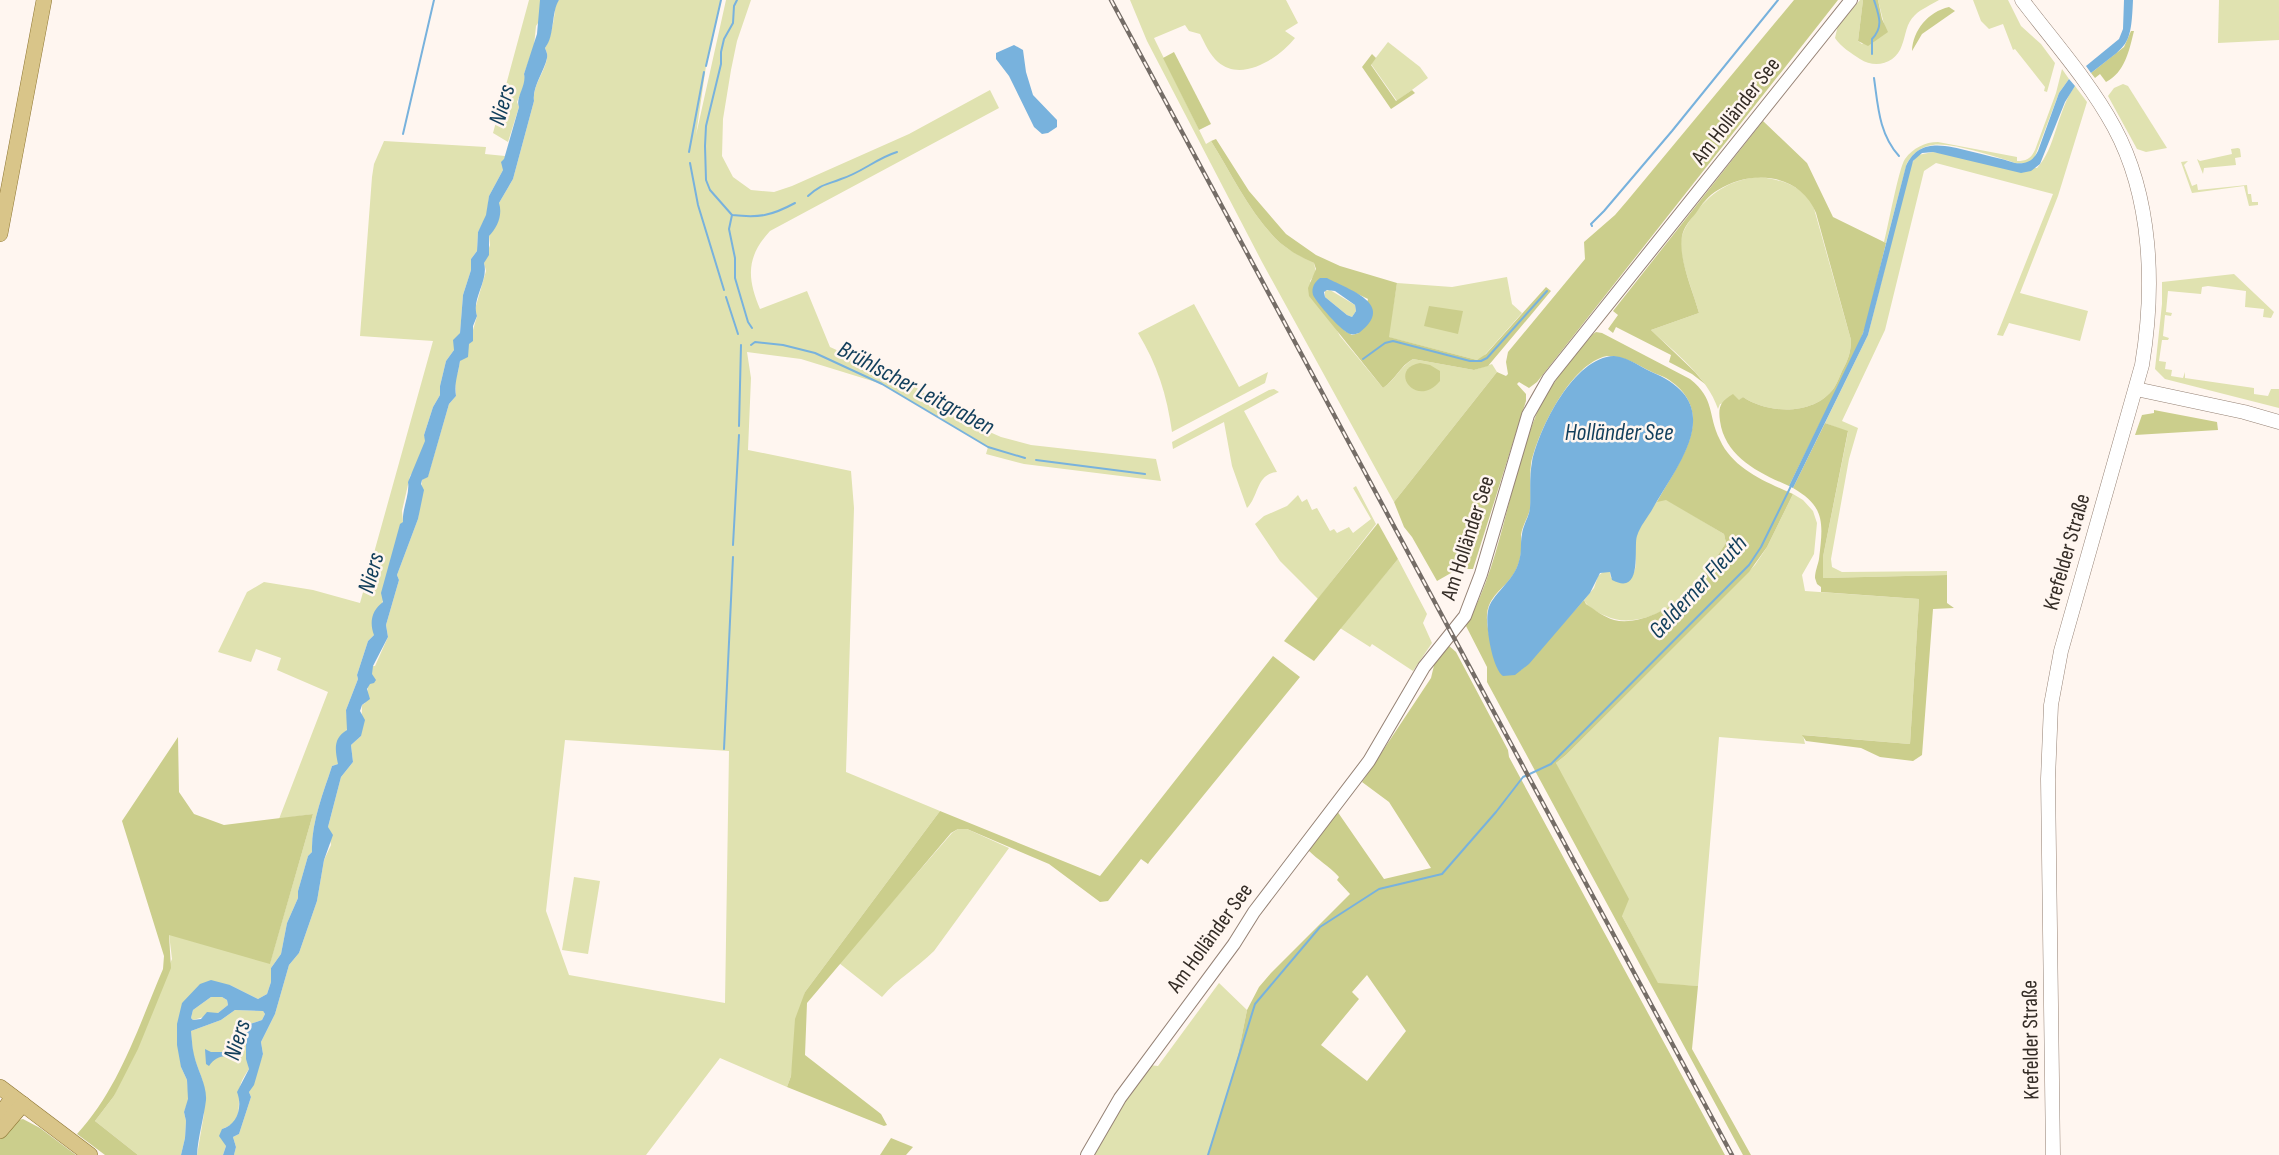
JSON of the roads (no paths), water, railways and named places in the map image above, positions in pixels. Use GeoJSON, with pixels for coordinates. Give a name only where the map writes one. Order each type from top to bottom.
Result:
{"type":"FeatureCollection","features":[{"type":"Feature","properties":{"kind":"main road"},"geometry":{"type":"LineString","coordinates":[[0,234],[44,0]]}},
{"type":"Feature","properties":{"kind":"main road","name":"Krefelder Straße"},"geometry":{"type":"LineString","coordinates":[[2022,0],[2087,84],[2106,112],[2124,149],[2131,165],[2141,208],[2148,263],[2149,303],[2146,341],[2136,389],[2061,651],[2051,705],[2048,779],[2053,1155]]}},
{"type":"Feature","properties":{"kind":"main road"},"geometry":{"type":"LineString","coordinates":[[2136,389],[2244,412],[2279,422]]}},
{"type":"Feature","properties":{"kind":"main road"},"geometry":{"type":"LineString","coordinates":[[0,1087],[90,1155]]}},
{"type":"Feature","properties":{"kind":"main road"},"geometry":{"type":"LineString","coordinates":[[0,1115],[18,1101]]}},
{"type":"Feature","properties":{"kind":"main road"},"geometry":{"type":"LineString","coordinates":[[0,1131],[18,1101]]}},
{"type":"Feature","properties":{"kind":"street","name":"Am Holländer See"},"geometry":{"type":"LineString","coordinates":[[1087,1155],[1120,1098],[1234,944],[1254,912],[1369,761],[1424,667],[1465,616],[1481,574],[1528,415],[1539,393],[1851,0]]}},
{"type":"Feature","properties":{"kind":"water"},"geometry":{"type":"Polygon","coordinates":[[[540,0],[559,0],[545,48],[547,58],[535,90],[513,179],[499,203],[499,221],[489,236],[489,255],[484,263],[484,276],[476,303],[477,316],[473,326],[473,341],[469,344],[468,357],[460,361],[456,396],[449,404],[428,477],[422,480],[424,490],[418,519],[397,575],[399,580],[386,625],[388,637],[373,666],[372,674],[376,680],[367,689],[370,699],[362,705],[360,711],[365,720],[361,736],[351,745],[353,762],[341,777],[328,827],[333,835],[324,860],[317,901],[299,953],[289,965],[275,1014],[261,1042],[263,1054],[254,1085],[249,1092],[251,1097],[239,1134],[233,1137],[236,1147],[234,1155],[223,1155],[226,1146],[219,1136],[222,1129],[232,1124],[239,1109],[237,1092],[249,1069],[246,1059],[246,1033],[250,1024],[262,1020],[265,1014],[263,1011],[235,1010],[221,1020],[191,1031],[193,1052],[205,1089],[206,1100],[197,1155],[181,1155],[185,1138],[184,1112],[188,1099],[187,1080],[181,1067],[177,1045],[177,1024],[182,1003],[200,984],[211,980],[230,985],[258,999],[267,994],[271,982],[271,968],[281,954],[287,923],[298,898],[308,856],[312,852],[313,830],[321,798],[332,766],[338,764],[336,745],[339,737],[347,730],[346,710],[358,679],[357,675],[368,641],[374,635],[372,617],[383,602],[381,593],[400,524],[403,522],[408,482],[425,441],[424,435],[433,407],[440,395],[446,361],[454,350],[453,340],[460,333],[463,295],[471,270],[471,259],[477,251],[478,232],[486,215],[489,196],[503,170],[501,162],[504,159],[519,107],[524,74],[537,34],[540,0]],[[211,997],[193,1010],[191,1018],[201,1019],[207,1012],[218,1013],[228,1005],[227,1000],[222,997],[211,997]]]}},
{"type":"Feature","properties":{"kind":"water"},"geometry":{"type":"Polygon","coordinates":[[[2124,0],[2133,0],[2129,37],[2120,50],[2091,73],[2086,66],[2119,39],[2123,29],[2124,0]]]}},
{"type":"Feature","properties":{"kind":"water"},"geometry":{"type":"Polygon","coordinates":[[[1014,45],[1023,50],[1026,72],[1033,95],[1057,120],[1057,127],[1048,133],[1042,134],[1034,127],[1009,76],[996,59],[996,53],[1014,45]]]}},
{"type":"Feature","properties":{"kind":"water"},"geometry":{"type":"Polygon","coordinates":[[[2069,79],[2075,86],[2065,102],[2040,164],[2031,171],[2021,173],[1933,152],[1922,153],[1913,161],[1868,335],[1793,488],[1789,486],[1863,333],[1906,166],[1911,157],[1925,147],[1942,146],[2015,163],[2029,161],[2038,151],[2059,93],[2069,79]]]}},
{"type":"Feature","properties":{"kind":"water"},"geometry":{"type":"Polygon","coordinates":[[[1320,278],[1327,278],[1357,293],[1371,306],[1373,314],[1369,323],[1359,333],[1346,332],[1319,304],[1313,295],[1313,290],[1320,278]],[[1327,290],[1324,292],[1325,297],[1352,317],[1356,311],[1355,305],[1335,291],[1327,290]]]}},
{"type":"Feature","properties":{"kind":"water","name":"Holländer See"},"geometry":{"type":"Polygon","coordinates":[[[1614,356],[1631,361],[1677,387],[1689,402],[1693,419],[1691,436],[1674,473],[1638,532],[1635,568],[1629,582],[1622,583],[1612,580],[1610,572],[1600,573],[1590,593],[1529,664],[1515,675],[1503,676],[1496,664],[1490,645],[1487,617],[1493,599],[1512,575],[1519,561],[1521,538],[1530,508],[1531,468],[1536,448],[1550,414],[1572,381],[1585,368],[1599,359],[1614,356]]]}},
{"type":"Feature","properties":{"kind":"water"},"geometry":{"type":"Polygon","coordinates":[[[232,1048],[237,1049],[240,1054],[236,1059],[221,1057],[209,1066],[206,1064],[205,1049],[211,1052],[228,1052],[232,1048]]]}},
{"type":"Feature","properties":{"kind":"waterway"},"geometry":{"type":"LineString","coordinates":[[403,134],[434,0]]}},
{"type":"Feature","properties":{"kind":"waterway"},"geometry":{"type":"LineString","coordinates":[[706,66],[721,0]]}},
{"type":"Feature","properties":{"kind":"waterway"},"geometry":{"type":"LineString","coordinates":[[737,0],[734,6],[733,23],[724,39],[721,64],[706,126],[706,180],[710,190],[732,215],[765,215],[795,203]]}},
{"type":"Feature","properties":{"kind":"waterway"},"geometry":{"type":"LineString","coordinates":[[1592,226],[1591,224],[1672,131],[1778,0]]}},
{"type":"Feature","properties":{"kind":"waterway"},"geometry":{"type":"LineString","coordinates":[[1872,54],[1872,39],[1879,25],[1874,0]]}},
{"type":"Feature","properties":{"kind":"waterway"},"geometry":{"type":"LineString","coordinates":[[689,152],[704,72]]}},
{"type":"Feature","properties":{"kind":"waterway"},"geometry":{"type":"LineString","coordinates":[[1874,78],[1883,129],[1899,156]]}},
{"type":"Feature","properties":{"kind":"waterway"},"geometry":{"type":"LineString","coordinates":[[808,196],[820,187],[897,152]]}},
{"type":"Feature","properties":{"kind":"waterway"},"geometry":{"type":"LineString","coordinates":[[690,163],[698,205],[724,290]]}},
{"type":"Feature","properties":{"kind":"waterway"},"geometry":{"type":"LineString","coordinates":[[732,215],[729,229],[735,258],[735,278],[748,322],[752,328]]}},
{"type":"Feature","properties":{"kind":"waterway"},"geometry":{"type":"LineString","coordinates":[[1363,359],[1385,343],[1393,341],[1470,361],[1481,361],[1487,358],[1547,291]]}},
{"type":"Feature","properties":{"kind":"waterway"},"geometry":{"type":"LineString","coordinates":[[726,297],[738,334]]}},
{"type":"Feature","properties":{"kind":"waterway","name":"Brühlscher Leitgraben"},"geometry":{"type":"LineString","coordinates":[[751,345],[755,342],[783,345],[815,353],[882,384],[988,447],[1025,458]]}},
{"type":"Feature","properties":{"kind":"waterway"},"geometry":{"type":"LineString","coordinates":[[739,426],[741,345]]}},
{"type":"Feature","properties":{"kind":"waterway"},"geometry":{"type":"LineString","coordinates":[[733,545],[739,435]]}},
{"type":"Feature","properties":{"kind":"waterway"},"geometry":{"type":"LineString","coordinates":[[1036,460],[1145,474]]}},
{"type":"Feature","properties":{"kind":"waterway","name":"Gelderner Fleuth"},"geometry":{"type":"LineString","coordinates":[[1208,1155],[1255,1004],[1320,927],[1379,889],[1442,874],[1523,777],[1551,764],[1749,565],[1761,547],[1791,486]]}},
{"type":"Feature","properties":{"kind":"waterway"},"geometry":{"type":"LineString","coordinates":[[724,749],[733,557]]}},
{"type":"Feature","properties":{"kind":"railway"},"geometry":{"type":"LineString","coordinates":[[1111,0],[1732,1155]]}},
{"type":"Feature","properties":{"kind":"water label","name":"Niers"},"geometry":{"type":"Point","coordinates":[502,105]}},
{"type":"Feature","properties":{"kind":"water label","name":"Niers"},"geometry":{"type":"Point","coordinates":[371,573]}},
{"type":"Feature","properties":{"kind":"water label","name":"Niers"},"geometry":{"type":"Point","coordinates":[237,1040]}}]}
